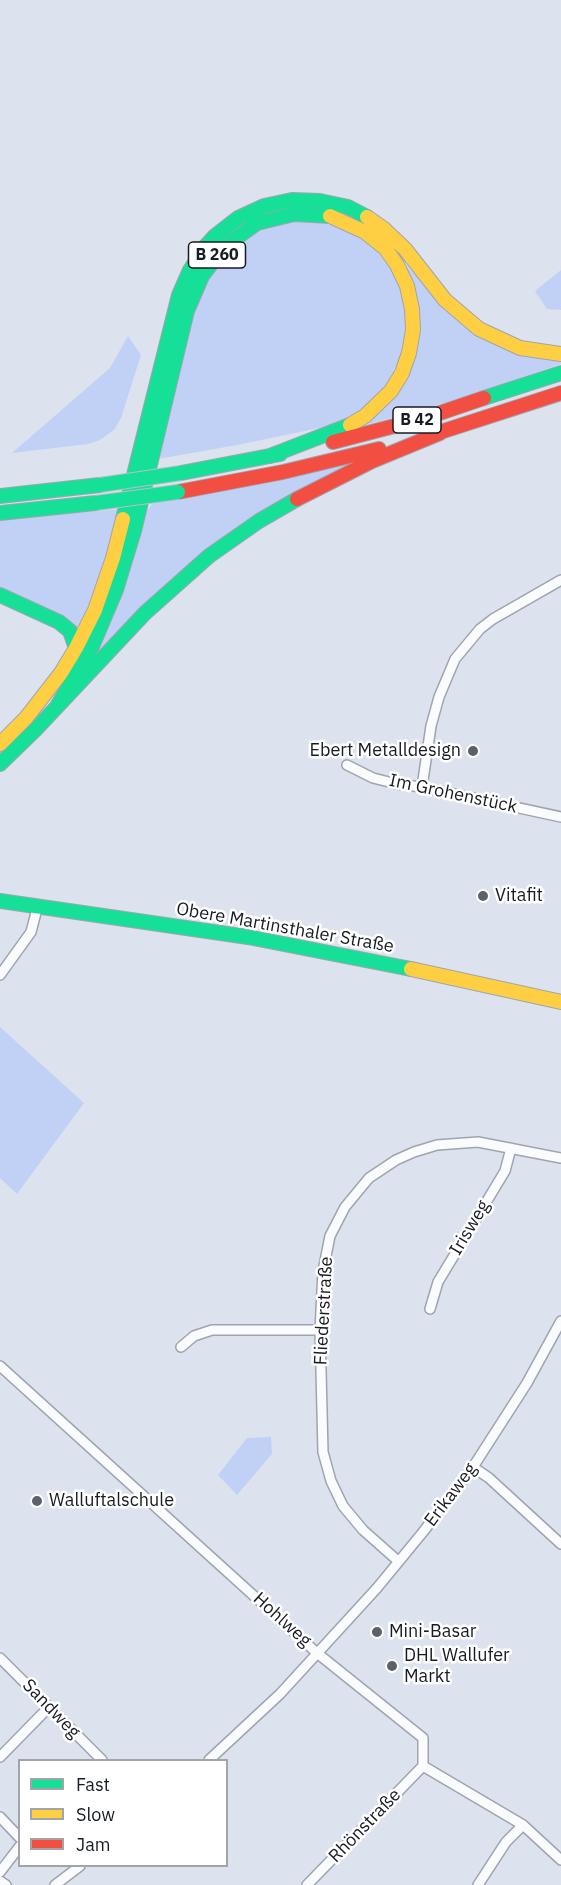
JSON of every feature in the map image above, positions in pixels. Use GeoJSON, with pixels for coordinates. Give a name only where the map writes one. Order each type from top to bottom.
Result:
{"type":"FeatureCollection","features":[{"type":"Feature","properties":{"kind":"main road","name":"B 260"},"geometry":{"type":"LineString","coordinates":[[0,744],[44,696],[76,648],[95,610],[113,558],[179,295],[190,270],[205,247],[238,218],[264,206],[292,200],[320,201],[348,207],[373,220],[389,233],[405,249],[445,300],[479,329],[520,348],[561,354]]}},
{"type":"Feature","properties":{"kind":"main road","name":"B 260"},"geometry":{"type":"LineString","coordinates":[[0,764],[56,708],[91,649],[116,590],[134,531],[187,311],[202,276],[225,246],[240,233],[256,224],[294,214],[331,216],[365,232],[385,248],[398,266],[407,286],[412,309],[413,330],[409,353],[402,373],[391,391],[365,416],[349,426],[270,456]]}},
{"type":"Feature","properties":{"kind":"main road","name":"B 42"},"geometry":{"type":"LineString","coordinates":[[0,496],[181,473],[270,456],[425,418],[561,373]]}},
{"type":"Feature","properties":{"kind":"main road","name":"B 42"},"geometry":{"type":"LineString","coordinates":[[0,513],[178,492],[315,465],[440,433],[561,393]]}},
{"type":"Feature","properties":{"kind":"main road"},"geometry":{"type":"LineString","coordinates":[[56,708],[145,613],[186,575],[226,544],[309,492],[372,461],[440,433]]}},
{"type":"Feature","properties":{"kind":"main road"},"geometry":{"type":"LineString","coordinates":[[0,595],[59,621],[70,632],[76,648]]}},
{"type":"Feature","properties":{"kind":"main road","name":"Obere Martinsthaler Straße"},"geometry":{"type":"LineString","coordinates":[[0,901],[306,947],[449,976],[561,1002]]}},
{"type":"Feature","properties":{"kind":"street"},"geometry":{"type":"LineString","coordinates":[[422,787],[434,716],[439,697],[455,659],[480,629],[493,619],[561,580]]}},
{"type":"Feature","properties":{"kind":"street","name":"Im Grohenstück"},"geometry":{"type":"LineString","coordinates":[[347,765],[373,777],[561,817]]}},
{"type":"Feature","properties":{"kind":"street"},"geometry":{"type":"LineString","coordinates":[[0,975],[31,932],[38,905]]}},
{"type":"Feature","properties":{"kind":"street","name":"Fliederstraße"},"geometry":{"type":"LineString","coordinates":[[398,1561],[363,1530],[343,1506],[328,1472],[323,1452],[320,1330],[322,1271],[330,1236],[345,1207],[369,1178],[396,1160],[436,1145],[478,1142],[561,1158]]}},
{"type":"Feature","properties":{"kind":"street","name":"Irisweg"},"geometry":{"type":"LineString","coordinates":[[430,1309],[438,1282],[505,1171],[511,1148]]}},
{"type":"Feature","properties":{"kind":"street","name":"Erikaweg"},"geometry":{"type":"LineString","coordinates":[[211,1759],[280,1694],[377,1588],[423,1532],[473,1467],[527,1383],[561,1321]]}},
{"type":"Feature","properties":{"kind":"street"},"geometry":{"type":"LineString","coordinates":[[181,1347],[194,1336],[212,1330],[320,1330]]}},
{"type":"Feature","properties":{"kind":"street","name":"Hohlweg"},"geometry":{"type":"LineString","coordinates":[[0,1366],[317,1653],[423,1738],[423,1766]]}},
{"type":"Feature","properties":{"kind":"street"},"geometry":{"type":"LineString","coordinates":[[473,1467],[489,1478],[561,1544]]}},
{"type":"Feature","properties":{"kind":"street","name":"Sandweg"},"geometry":{"type":"LineString","coordinates":[[0,1658],[100,1759]]}},
{"type":"Feature","properties":{"kind":"street"},"geometry":{"type":"LineString","coordinates":[[0,1757],[49,1707]]}},
{"type":"Feature","properties":{"kind":"street"},"geometry":{"type":"LineString","coordinates":[[423,1766],[523,1825],[561,1860]]}},
{"type":"Feature","properties":{"kind":"street","name":"Rhönstraße"},"geometry":{"type":"LineString","coordinates":[[307,1885],[423,1766]]}},
{"type":"Feature","properties":{"kind":"street"},"geometry":{"type":"LineString","coordinates":[[0,1817],[18,1836]]}},
{"type":"Feature","properties":{"kind":"street"},"geometry":{"type":"LineString","coordinates":[[478,1885],[506,1842],[523,1825]]}},
{"type":"Feature","properties":{"kind":"street"},"geometry":{"type":"LineString","coordinates":[[0,1872],[18,1849]]}},
{"type":"Feature","properties":{"kind":"street"},"geometry":{"type":"LineString","coordinates":[[55,1885],[79,1867]]}},
{"type":"Feature","properties":{"kind":"street"},"geometry":{"type":"LineString","coordinates":[[0,1881],[6,1885]]}},
{"type":"Feature","properties":{"kind":"shaded area"},"geometry":{"type":"Polygon","coordinates":[[[305,217],[365,236],[402,283],[408,342],[380,397],[339,424],[158,459],[189,327],[213,268],[252,231],[305,217]]]}},
{"type":"Feature","properties":{"kind":"shaded area"},"geometry":{"type":"Polygon","coordinates":[[[403,262],[452,312],[561,356],[561,364],[462,398],[361,426],[410,367],[403,262]]]}},
{"type":"Feature","properties":{"kind":"shaded area"},"geometry":{"type":"Polygon","coordinates":[[[561,270],[561,310],[547,309],[535,291],[561,270]]]}},
{"type":"Feature","properties":{"kind":"shaded area"},"geometry":{"type":"Polygon","coordinates":[[[128,336],[141,355],[121,418],[114,430],[100,440],[88,444],[12,453],[110,368],[128,336]]]}},
{"type":"Feature","properties":{"kind":"shaded area"},"geometry":{"type":"Polygon","coordinates":[[[361,458],[302,491],[92,657],[145,513],[154,502],[361,458]]]}},
{"type":"Feature","properties":{"kind":"shaded area"},"geometry":{"type":"Polygon","coordinates":[[[123,509],[78,634],[0,588],[0,519],[123,509]]]}},
{"type":"Feature","properties":{"kind":"shaded area"},"geometry":{"type":"Polygon","coordinates":[[[0,1027],[84,1103],[17,1194],[0,1178],[0,1027]]]}},
{"type":"Feature","properties":{"kind":"shaded area"},"geometry":{"type":"Polygon","coordinates":[[[271,1437],[272,1454],[237,1495],[218,1475],[247,1438],[271,1437]]]}},
{"type":"Feature","properties":{"kind":"traffic: fast"},"geometry":{"type":"LineString","coordinates":[[123,519],[179,295],[190,270],[205,247],[238,218],[264,206],[292,200],[320,201],[348,207],[367,217]]}},
{"type":"Feature","properties":{"kind":"traffic: fast"},"geometry":{"type":"LineString","coordinates":[[56,708],[91,649],[116,590],[134,531],[187,311],[202,276],[225,246],[257,223],[294,214],[330,216]]}},
{"type":"Feature","properties":{"kind":"traffic: fast"},"geometry":{"type":"LineString","coordinates":[[484,398],[561,373]]}},
{"type":"Feature","properties":{"kind":"traffic: fast"},"geometry":{"type":"LineString","coordinates":[[270,456],[350,425]]}},
{"type":"Feature","properties":{"kind":"traffic: fast"},"geometry":{"type":"LineString","coordinates":[[181,473],[280,454]]}},
{"type":"Feature","properties":{"kind":"traffic: fast"},"geometry":{"type":"LineString","coordinates":[[100,485],[181,473]]}},
{"type":"Feature","properties":{"kind":"traffic: fast"},"geometry":{"type":"LineString","coordinates":[[0,496],[100,485]]}},
{"type":"Feature","properties":{"kind":"traffic: fast"},"geometry":{"type":"LineString","coordinates":[[96,503],[178,492]]}},
{"type":"Feature","properties":{"kind":"traffic: fast"},"geometry":{"type":"LineString","coordinates":[[0,764],[145,613],[209,556],[259,521],[297,499]]}},
{"type":"Feature","properties":{"kind":"traffic: fast"},"geometry":{"type":"LineString","coordinates":[[0,513],[96,503]]}},
{"type":"Feature","properties":{"kind":"traffic: fast"},"geometry":{"type":"LineString","coordinates":[[0,595],[59,622],[70,631],[76,648]]}},
{"type":"Feature","properties":{"kind":"traffic: fast"},"geometry":{"type":"LineString","coordinates":[[0,901],[248,937],[411,969]]}},
{"type":"Feature","properties":{"kind":"traffic: slow"},"geometry":{"type":"LineString","coordinates":[[330,216],[365,232],[385,248],[397,265],[407,286],[412,309],[413,330],[409,353],[402,373],[391,391],[365,416],[350,425]]}},
{"type":"Feature","properties":{"kind":"traffic: slow"},"geometry":{"type":"LineString","coordinates":[[367,217],[405,249],[445,300],[479,329],[520,348],[561,354]]}},
{"type":"Feature","properties":{"kind":"traffic: slow"},"geometry":{"type":"LineString","coordinates":[[0,744],[26,718],[61,673],[76,648],[95,610],[113,558],[123,519]]}},
{"type":"Feature","properties":{"kind":"traffic: slow"},"geometry":{"type":"LineString","coordinates":[[411,969],[561,1002]]}},
{"type":"Feature","properties":{"kind":"traffic: jam"},"geometry":{"type":"LineString","coordinates":[[428,436],[561,393]]}},
{"type":"Feature","properties":{"kind":"traffic: jam"},"geometry":{"type":"LineString","coordinates":[[333,442],[425,418],[484,398]]}},
{"type":"Feature","properties":{"kind":"traffic: jam"},"geometry":{"type":"LineString","coordinates":[[297,499],[372,461],[440,433]]}},
{"type":"Feature","properties":{"kind":"traffic: jam"},"geometry":{"type":"LineString","coordinates":[[178,492],[283,472],[379,449]]}},
{"type":"Feature","properties":{"kind":"place","name":"Ebert Metalldesign"},"geometry":{"type":"Point","coordinates":[473,751]}},
{"type":"Feature","properties":{"kind":"place","name":"Vitafit"},"geometry":{"type":"Point","coordinates":[483,896]}},
{"type":"Feature","properties":{"kind":"place","name":"Walluftalschule"},"geometry":{"type":"Point","coordinates":[37,1501]}},
{"type":"Feature","properties":{"kind":"place","name":"Mini-Basar"},"geometry":{"type":"Point","coordinates":[377,1632]}},
{"type":"Feature","properties":{"kind":"place","name":"DHL Wallufer Markt"},"geometry":{"type":"Point","coordinates":[392,1666]}}]}
